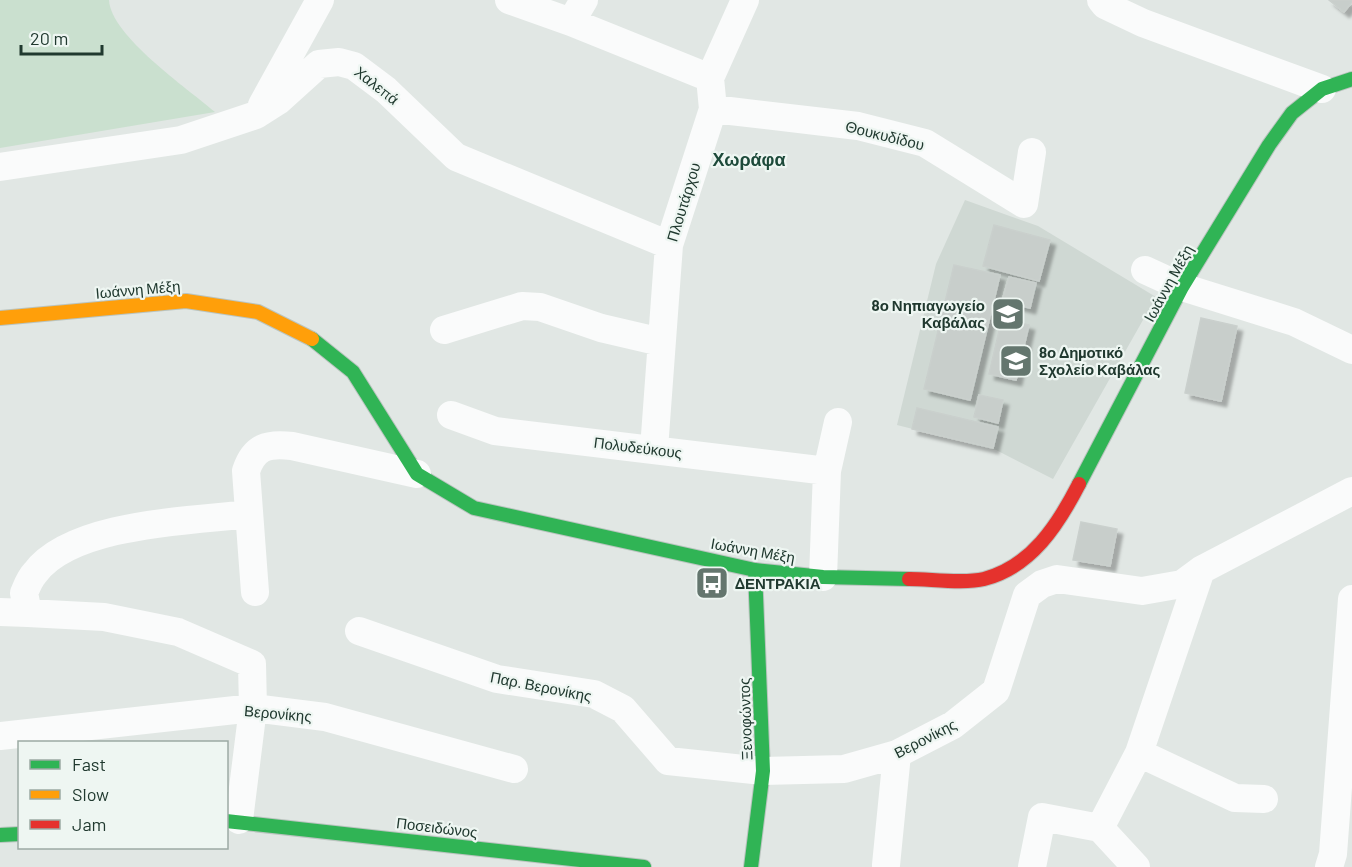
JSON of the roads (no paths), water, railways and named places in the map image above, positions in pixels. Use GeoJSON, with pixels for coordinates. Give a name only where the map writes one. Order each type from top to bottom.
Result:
{"type":"FeatureCollection","features":[{"type":"Feature","properties":{"kind":"street"},"geometry":{"type":"LineString","coordinates":[[256,115],[320,0]]}},
{"type":"Feature","properties":{"kind":"street"},"geometry":{"type":"LineString","coordinates":[[509,0],[578,11],[710,78]]}},
{"type":"Feature","properties":{"kind":"street","name":"Πλουτάρχου"},"geometry":{"type":"LineString","coordinates":[[654,449],[669,245],[713,110],[710,78],[745,0]]}},
{"type":"Feature","properties":{"kind":"street"},"geometry":{"type":"LineString","coordinates":[[1101,0],[1105,5],[1143,23],[1322,89],[1352,79]]}},
{"type":"Feature","properties":{"kind":"street","name":"Χαλεπά"},"geometry":{"type":"LineString","coordinates":[[0,166],[181,140],[256,115],[278,101],[319,63],[339,62],[354,66],[386,90],[456,157],[669,245]]}},
{"type":"Feature","properties":{"kind":"street","name":"Ιωάννη Μέξη"},"geometry":{"type":"LineString","coordinates":[[0,318],[186,301],[258,312],[313,339],[353,372],[372,398],[417,474],[474,508],[755,570],[823,577],[982,580],[1005,572],[1026,559],[1046,541],[1064,514],[1182,287],[1269,145],[1292,113],[1322,89]]}},
{"type":"Feature","properties":{"kind":"street","name":"Θουκυδίδου"},"geometry":{"type":"LineString","coordinates":[[713,110],[858,126],[925,143],[1024,204],[1032,152]]}},
{"type":"Feature","properties":{"kind":"street"},"geometry":{"type":"LineString","coordinates":[[1145,270],[1182,287],[1293,322],[1352,350]]}},
{"type":"Feature","properties":{"kind":"street"},"geometry":{"type":"LineString","coordinates":[[444,330],[522,306],[540,308],[601,328],[661,342]]}},
{"type":"Feature","properties":{"kind":"street","name":"Πολυδεύκους"},"geometry":{"type":"LineString","coordinates":[[452,415],[495,431],[827,471]]}},
{"type":"Feature","properties":{"kind":"street"},"geometry":{"type":"LineString","coordinates":[[823,577],[827,471],[838,422]]}},
{"type":"Feature","properties":{"kind":"street"},"geometry":{"type":"LineString","coordinates":[[255,592],[246,471],[250,459],[259,447],[275,444],[291,446],[417,474]]}},
{"type":"Feature","properties":{"kind":"street","name":"Βερονίκης"},"geometry":{"type":"LineString","coordinates":[[668,761],[763,771],[844,769],[897,754],[953,725],[996,691],[1027,595],[1042,584],[1057,579],[1142,591],[1182,584],[1201,570],[1352,491]]}},
{"type":"Feature","properties":{"kind":"street"},"geometry":{"type":"LineString","coordinates":[[28,614],[24,593],[35,572],[55,554],[107,531],[249,514]]}},
{"type":"Feature","properties":{"kind":"street","name":"Ξενοφώντος"},"geometry":{"type":"LineString","coordinates":[[751,867],[763,771],[755,570]]}},
{"type":"Feature","properties":{"kind":"street"},"geometry":{"type":"LineString","coordinates":[[1100,828],[1139,753],[1201,570]]}},
{"type":"Feature","properties":{"kind":"street"},"geometry":{"type":"LineString","coordinates":[[1338,861],[1352,599]]}},
{"type":"Feature","properties":{"kind":"street"},"geometry":{"type":"LineString","coordinates":[[0,612],[104,617],[178,632],[252,664],[253,708],[233,821]]}},
{"type":"Feature","properties":{"kind":"street","name":"Παρ. Βερονίκης"},"geometry":{"type":"LineString","coordinates":[[359,631],[497,679],[594,694],[623,709],[668,761]]}},
{"type":"Feature","properties":{"kind":"street","name":"Βερονίκης"},"geometry":{"type":"LineString","coordinates":[[0,736],[253,708],[325,717],[514,769]]}},
{"type":"Feature","properties":{"kind":"street"},"geometry":{"type":"LineString","coordinates":[[1139,753],[1235,798],[1264,799]]}},
{"type":"Feature","properties":{"kind":"street"},"geometry":{"type":"LineString","coordinates":[[886,865],[897,754]]}},
{"type":"Feature","properties":{"kind":"street"},"geometry":{"type":"LineString","coordinates":[[1032,867],[1042,817],[1100,828],[1136,867]]}},
{"type":"Feature","properties":{"kind":"street","name":"Ποσειδώνος"},"geometry":{"type":"LineString","coordinates":[[233,821],[644,867]]}},
{"type":"Feature","properties":{"kind":"street"},"geometry":{"type":"LineString","coordinates":[[0,835],[18,834]]}},
{"type":"Feature","properties":{"kind":"place","name":"8ο Νηπιαγωγείο Καβάλας"},"geometry":{"type":"Point","coordinates":[1008,314]}},
{"type":"Feature","properties":{"kind":"place","name":"8ο Δημοτικό Σχολείο Καβάλας"},"geometry":{"type":"Point","coordinates":[1016,361]}},
{"type":"Feature","properties":{"kind":"place","name":"ΔΕΝΤΡΑΚΙΑ"},"geometry":{"type":"Point","coordinates":[712,583]}},
{"type":"Feature","properties":{"kind":"district","name":"Χωράφα"},"geometry":{"type":"Point","coordinates":[749,159]}}]}
